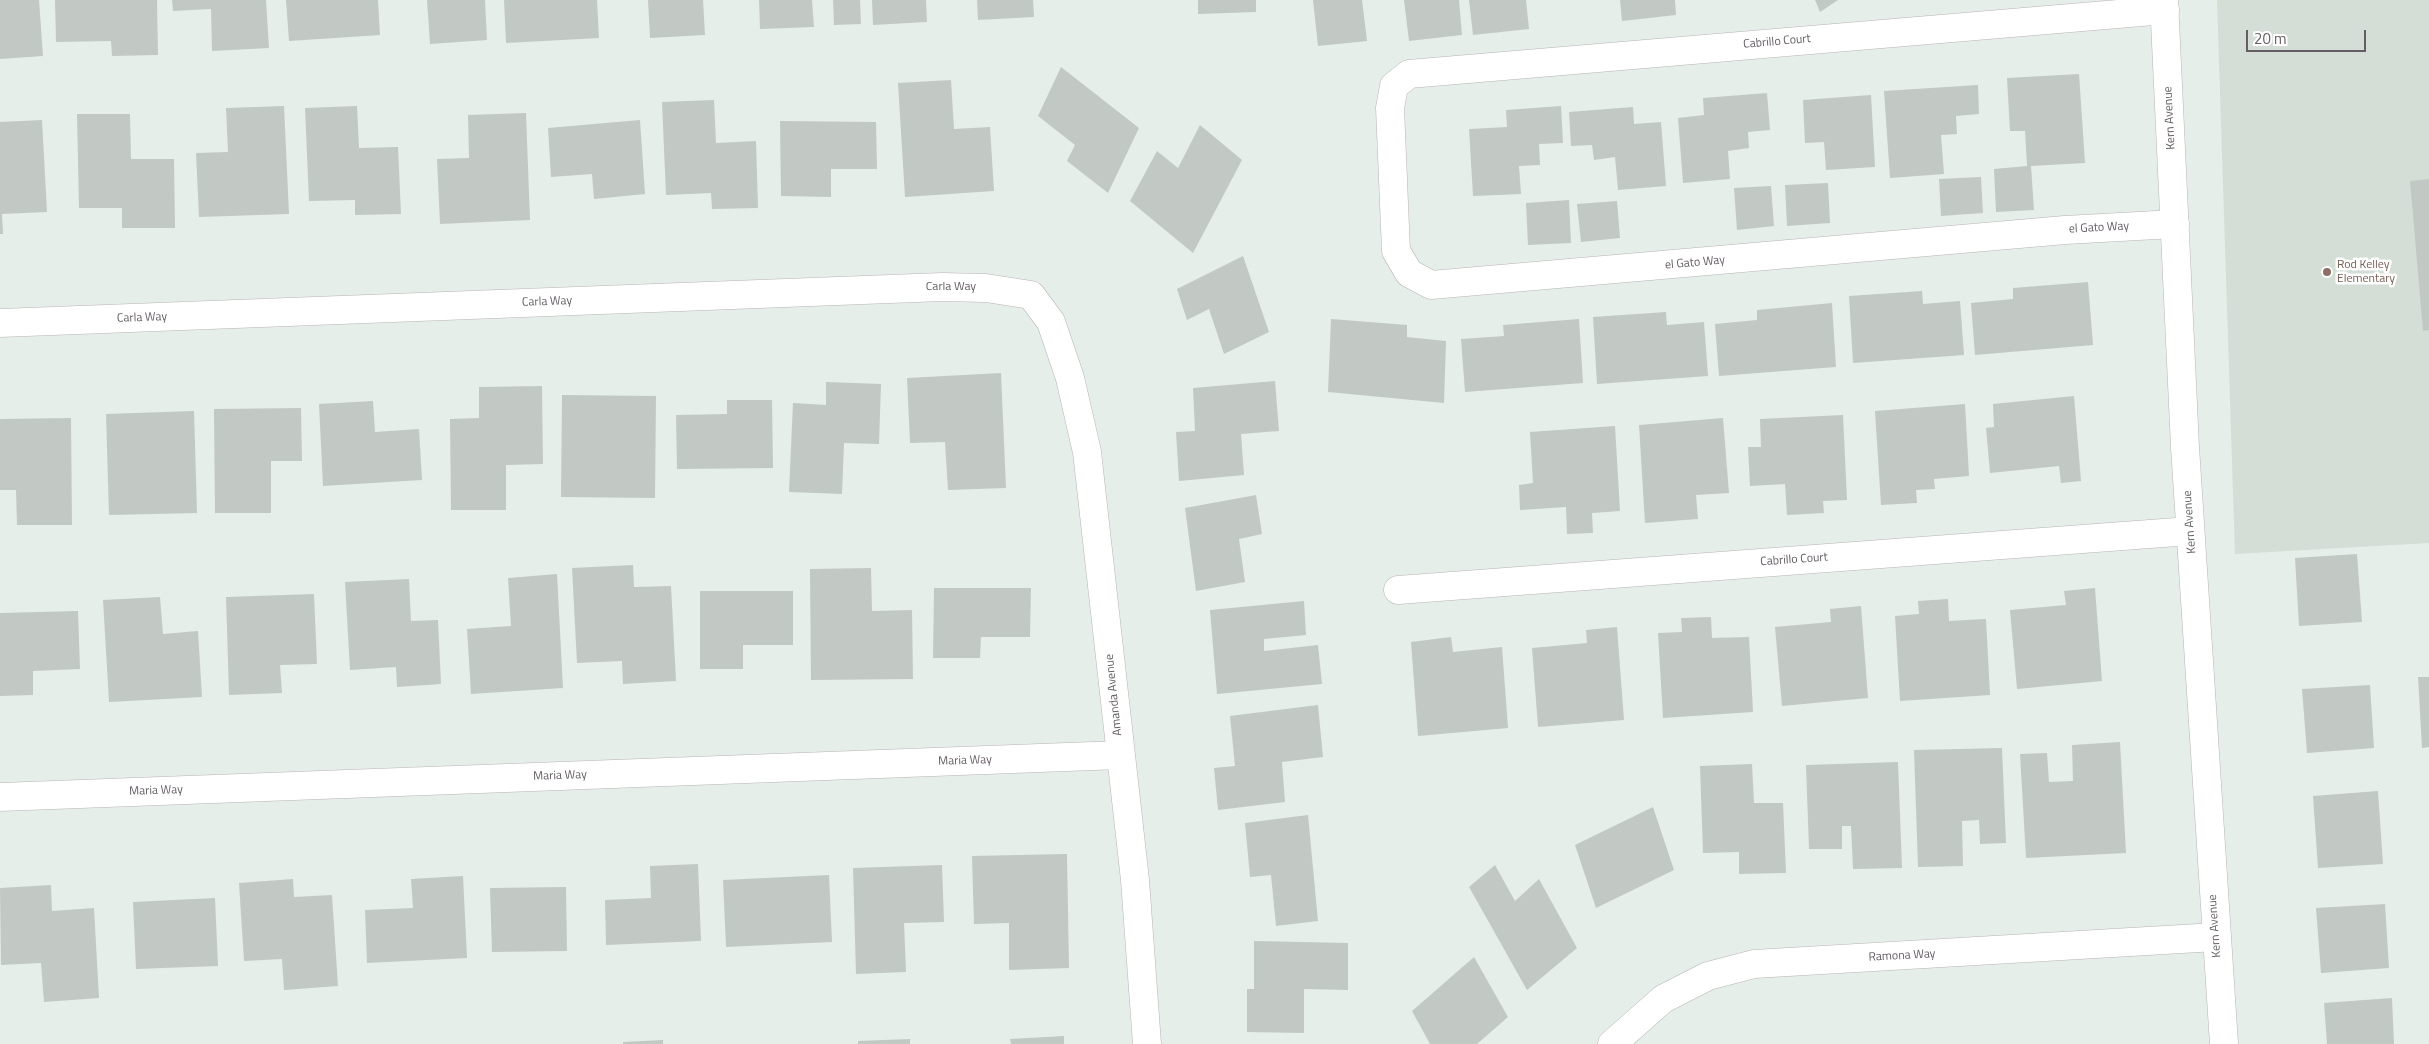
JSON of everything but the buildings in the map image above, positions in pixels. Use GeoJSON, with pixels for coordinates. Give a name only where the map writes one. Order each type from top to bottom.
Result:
{"type":"FeatureCollection","features":[{"type":"Feature","properties":{"kind":"street","name":"Cabrillo Court"},"geometry":{"type":"LineString","coordinates":[[1394,86],[1409,74],[2164,5]]}},
{"type":"Feature","properties":{"kind":"street","name":"Kern Avenue"},"geometry":{"type":"LineString","coordinates":[[2164,5],[2190,531],[2224,1044]]}},
{"type":"Feature","properties":{"kind":"street","name":"el Gato Way"},"geometry":{"type":"LineString","coordinates":[[1394,86],[1390,108],[1396,251],[1409,273],[1431,285],[2065,230],[2175,224]]}},
{"type":"Feature","properties":{"kind":"street","name":"Carla Way"},"geometry":{"type":"LineString","coordinates":[[0,323],[978,287],[1031,295],[1051,322],[1060,349]]}},
{"type":"Feature","properties":{"kind":"street","name":"Amanda Avenue"},"geometry":{"type":"LineString","coordinates":[[1060,349],[1070,378],[1088,452],[1135,880],[1147,1044]]}},
{"type":"Feature","properties":{"kind":"street","name":"Cabrillo Court"},"geometry":{"type":"LineString","coordinates":[[1398,590],[2190,531]]}},
{"type":"Feature","properties":{"kind":"street","name":"Maria Way"},"geometry":{"type":"LineString","coordinates":[[0,797],[1120,755]]}},
{"type":"Feature","properties":{"kind":"street","name":"Ramona Way"},"geometry":{"type":"LineString","coordinates":[[1612,1044],[1663,999],[1708,976],[1754,964],[2216,937]]}},
{"type":"Feature","properties":{"kind":"shaded area","name":"Rod Kelley Elementary"},"geometry":{"type":"Polygon","coordinates":[[[2217,0],[2429,0],[2429,543],[2235,554],[2217,0]]]}},
{"type":"Feature","properties":{"kind":"place","name":"Rod Kelley Elementary"},"geometry":{"type":"Point","coordinates":[2327,272]}}]}
